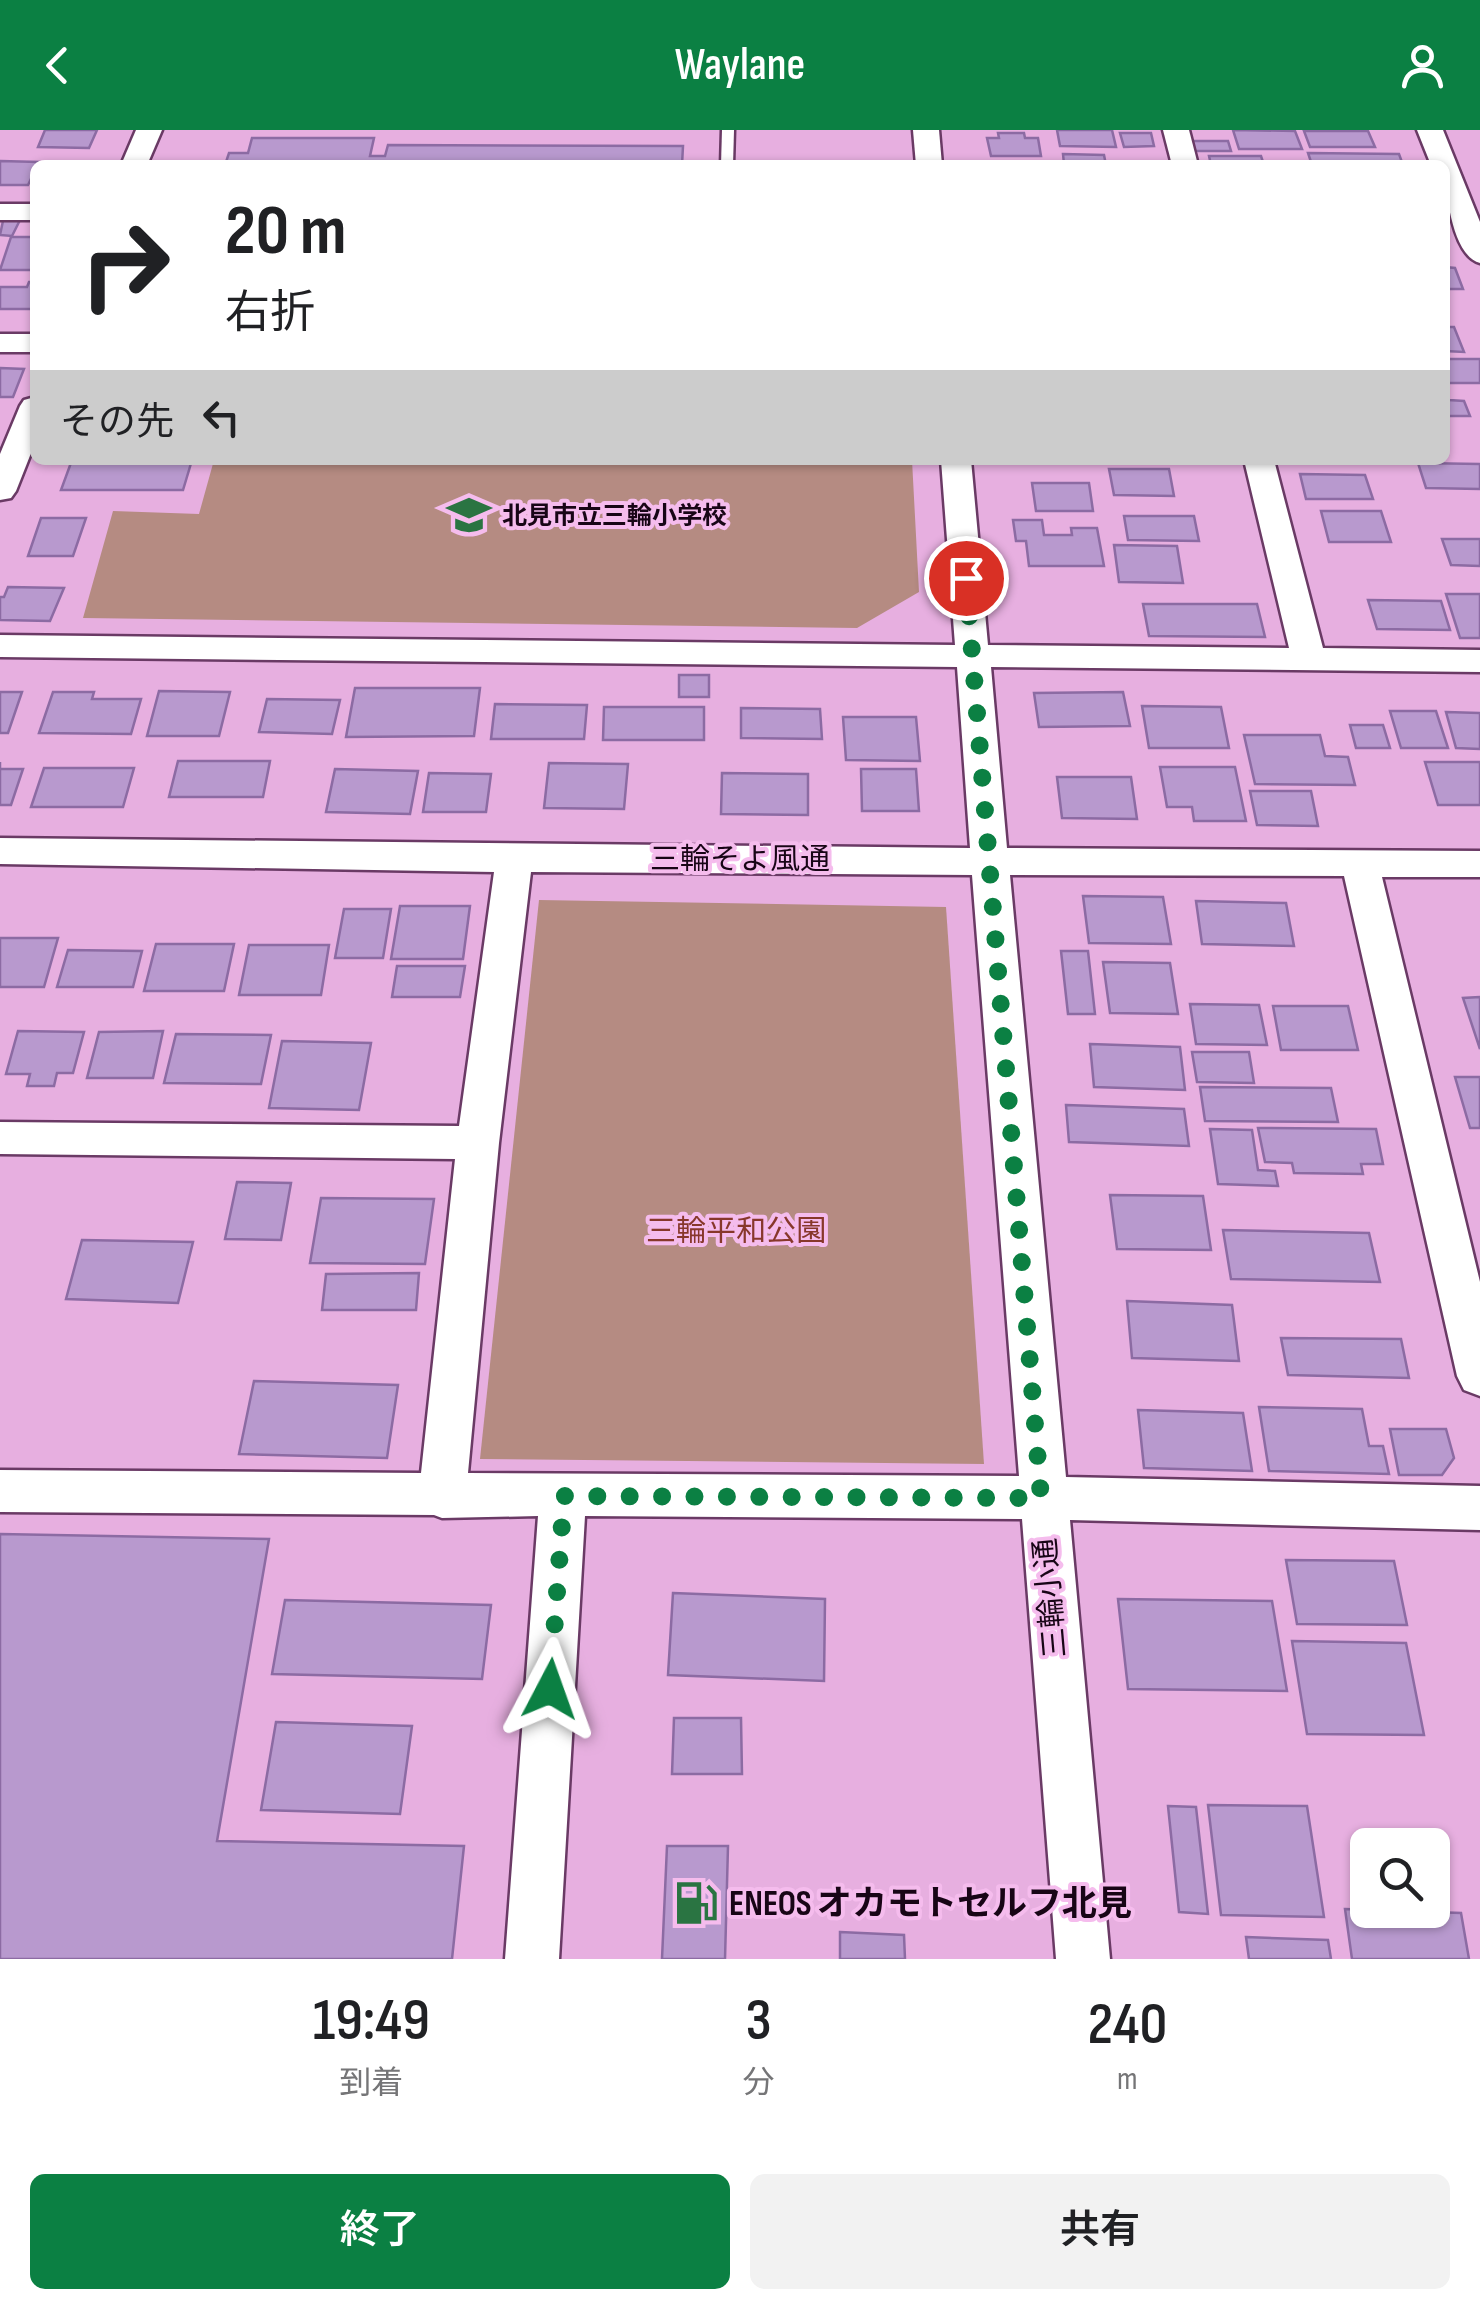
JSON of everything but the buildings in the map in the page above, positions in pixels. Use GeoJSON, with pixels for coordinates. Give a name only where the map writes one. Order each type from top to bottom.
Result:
{"type":"FeatureCollection","features":[{"type":"Feature","properties":{"kind":"street"},"geometry":{"type":"LineString","coordinates":[[136,160],[149,130]]}},
{"type":"Feature","properties":{"kind":"street"},"geometry":{"type":"LineString","coordinates":[[926,130],[929,160]]}},
{"type":"Feature","properties":{"kind":"street"},"geometry":{"type":"LineString","coordinates":[[1176,130],[1184,160]]}},
{"type":"Feature","properties":{"kind":"street"},"geometry":{"type":"LineString","coordinates":[[1430,130],[1442,160]]}},
{"type":"Feature","properties":{"kind":"street"},"geometry":{"type":"LineString","coordinates":[[1450,181],[1480,255]]}},
{"type":"Feature","properties":{"kind":"street"},"geometry":{"type":"LineString","coordinates":[[0,212],[30,212]]}},
{"type":"Feature","properties":{"kind":"street"},"geometry":{"type":"LineString","coordinates":[[0,342],[30,343]]}},
{"type":"Feature","properties":{"kind":"street"},"geometry":{"type":"LineString","coordinates":[[0,491],[30,418]]}},
{"type":"Feature","properties":{"kind":"street","name":"三輪小通"},"geometry":{"type":"LineString","coordinates":[[956,465],[1083,1959]]}},
{"type":"Feature","properties":{"kind":"street"},"geometry":{"type":"LineString","coordinates":[[1260,465],[1309,660]]}},
{"type":"Feature","properties":{"kind":"street"},"geometry":{"type":"LineString","coordinates":[[0,646],[1480,661]]}},
{"type":"Feature","properties":{"kind":"street","name":"三輪そよ風通"},"geometry":{"type":"LineString","coordinates":[[0,851],[514,859],[1480,864]]}},
{"type":"Feature","properties":{"kind":"street"},"geometry":{"type":"LineString","coordinates":[[442,1497],[478,1143],[514,859]]}},
{"type":"Feature","properties":{"kind":"street"},"geometry":{"type":"LineString","coordinates":[[1360,864],[1480,1376]]}},
{"type":"Feature","properties":{"kind":"street"},"geometry":{"type":"LineString","coordinates":[[0,1138],[478,1143]]}},
{"type":"Feature","properties":{"kind":"street"},"geometry":{"type":"LineString","coordinates":[[0,1491],[442,1497],[1041,1498],[1480,1508]]}},
{"type":"Feature","properties":{"kind":"street"},"geometry":{"type":"LineString","coordinates":[[532,1959],[564,1496]]}},
{"type":"Feature","properties":{"kind":"lane"},"geometry":{"type":"LineString","coordinates":[[727,160],[728,130]]}},
{"type":"Feature","properties":{"kind":"green space","name":"北見市立三輪小学校"},"geometry":{"type":"Polygon","coordinates":[[[213,465],[912,465],[919,592],[857,628],[83,618],[113,511],[199,514],[213,465]]]}},
{"type":"Feature","properties":{"kind":"green space","name":"三輪平和公園"},"geometry":{"type":"Polygon","coordinates":[[[539,900],[946,907],[984,1464],[480,1459],[539,900]]]}},
{"type":"Feature","properties":{"kind":"place","name":"北見市立三輪小学校"},"geometry":{"type":"Point","coordinates":[469,515]}},
{"type":"Feature","properties":{"kind":"place","name":"ENEOS オカモトセルフ北見"},"geometry":{"type":"Point","coordinates":[696,1903]}},
{"type":"Feature","properties":{"kind":"route"},"geometry":{"type":"LineString","coordinates":[[550,1689],[564,1496],[1041,1498],[992,860],[966,578]]}}]}
